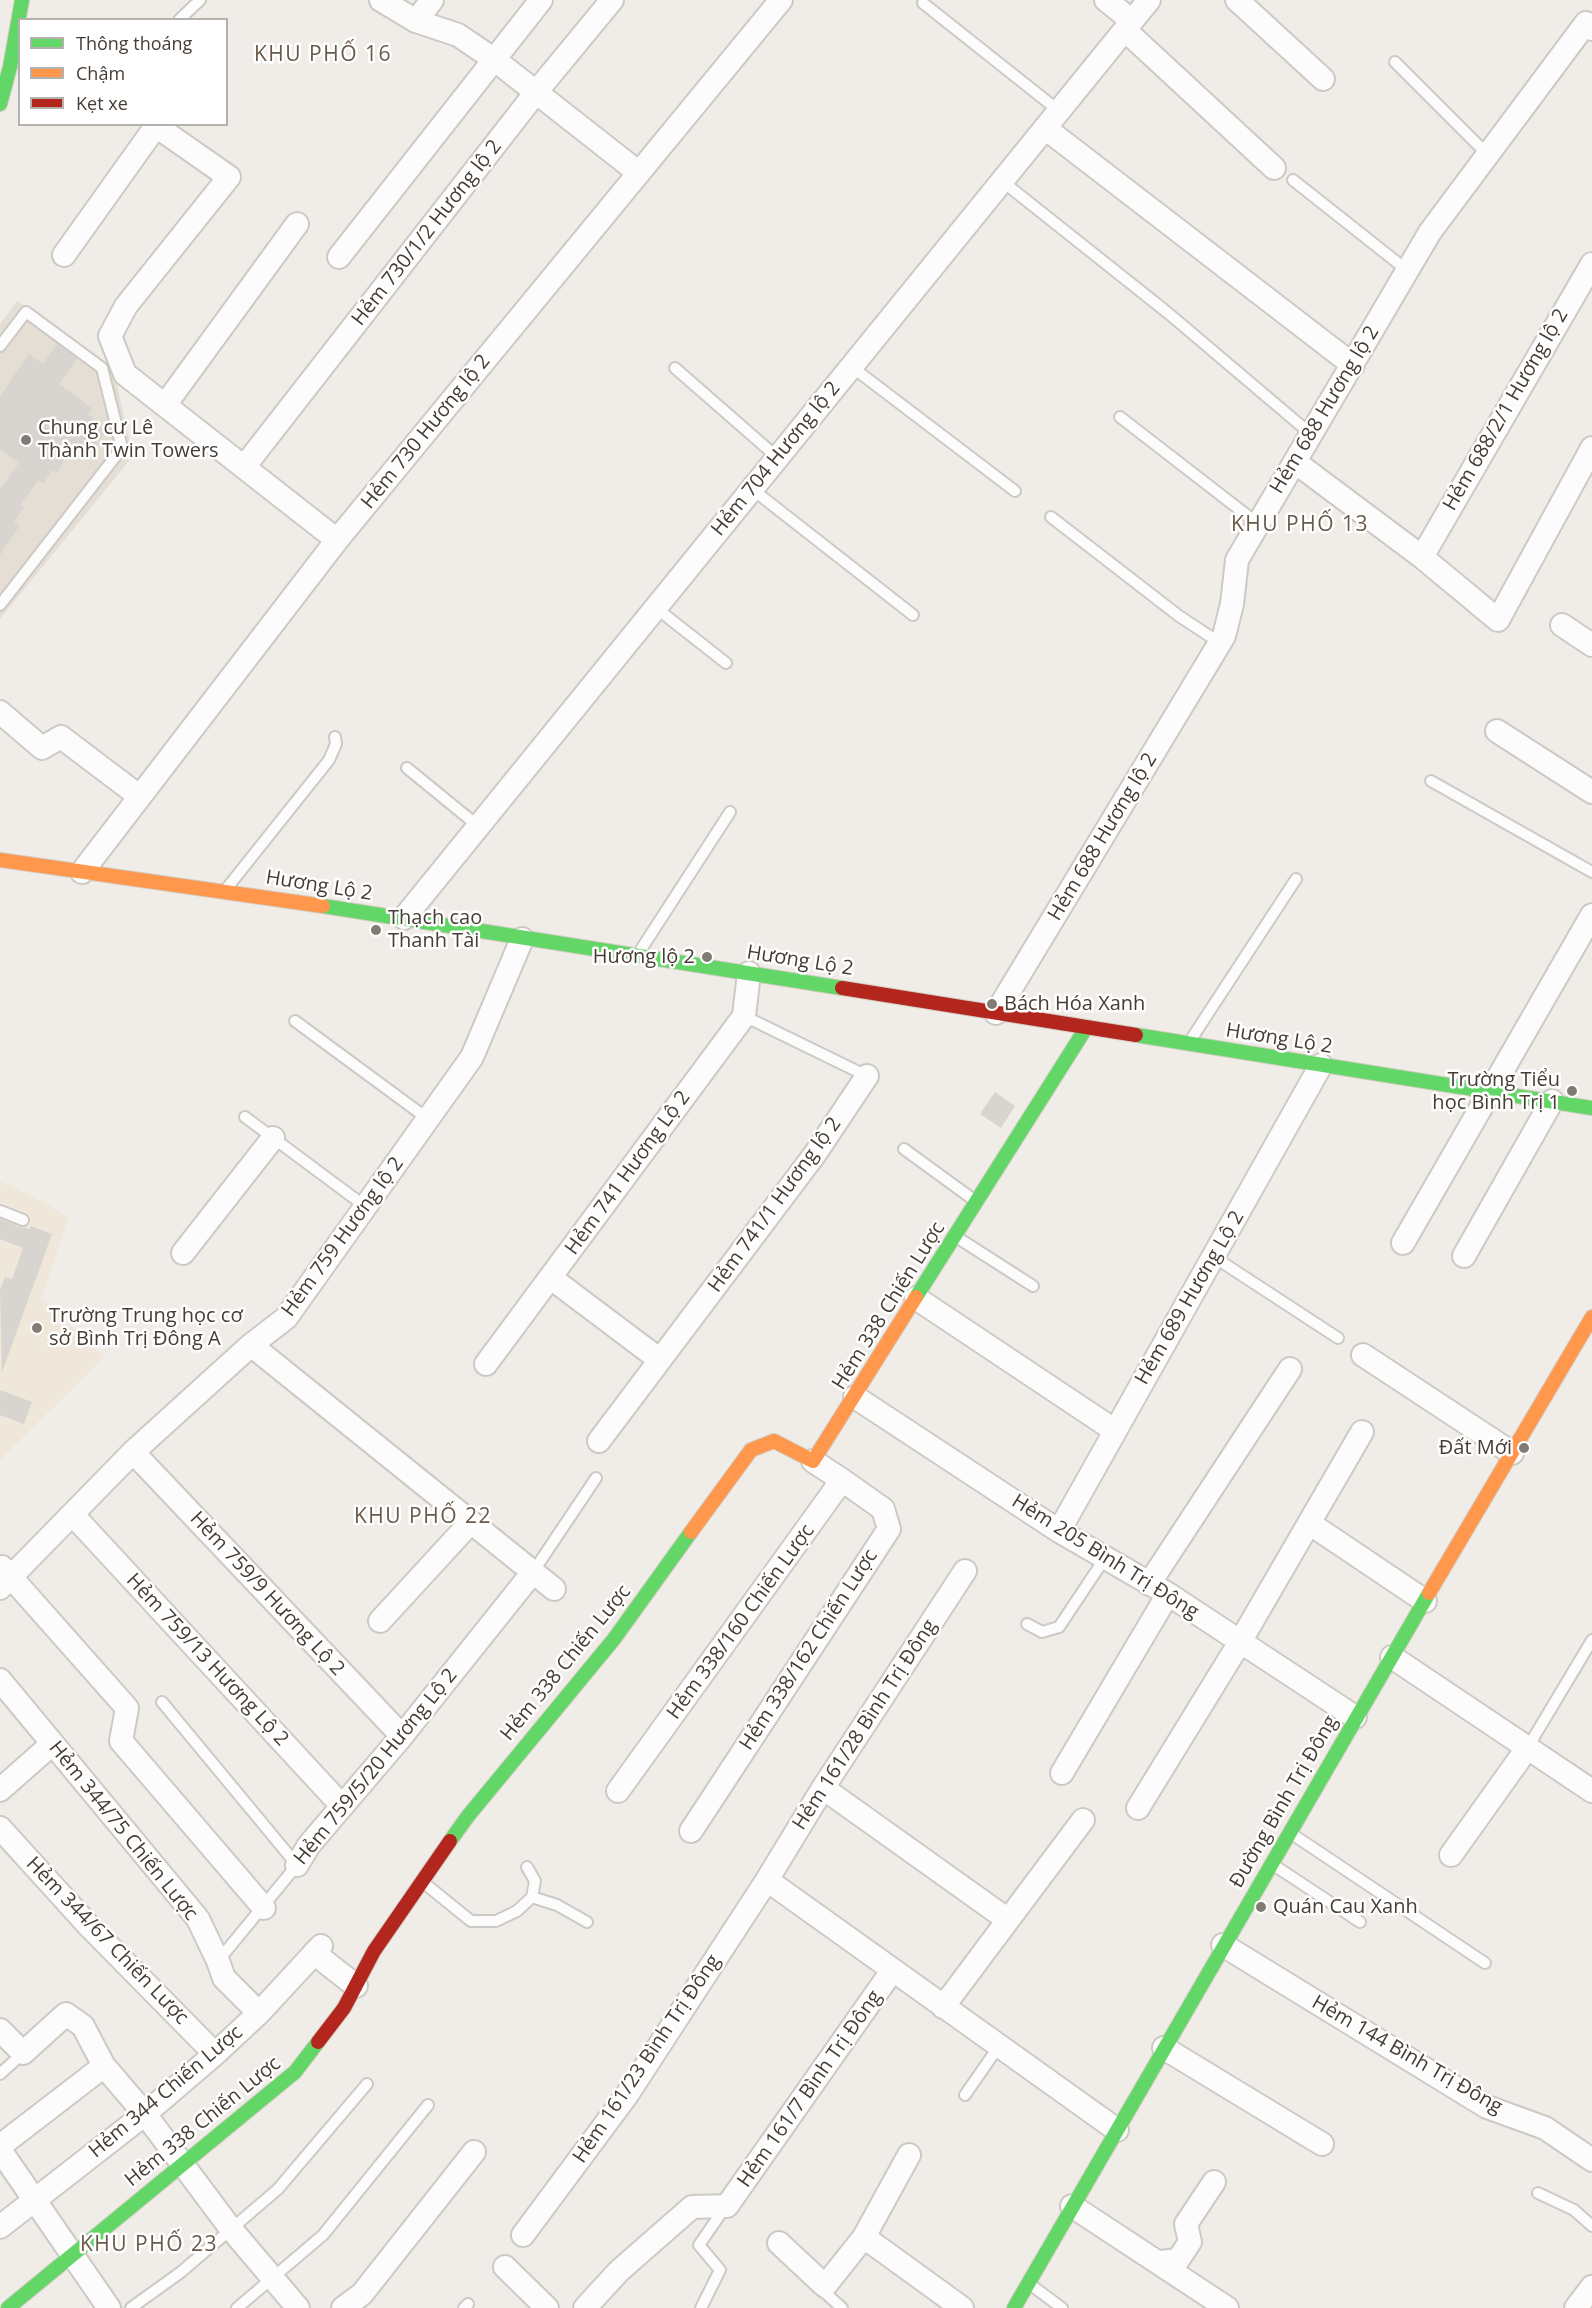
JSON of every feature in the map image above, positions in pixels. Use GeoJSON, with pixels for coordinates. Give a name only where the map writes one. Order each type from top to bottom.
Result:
{"type":"FeatureCollection","features":[{"type":"Feature","properties":{"kind":"street"},"geometry":{"type":"LineString","coordinates":[[20,18],[22,0]]}},
{"type":"Feature","properties":{"kind":"street"},"geometry":{"type":"LineString","coordinates":[[381,0],[417,21],[458,35],[537,91],[639,173]]}},
{"type":"Feature","properties":{"kind":"street"},"geometry":{"type":"LineString","coordinates":[[417,21],[432,0]]}},
{"type":"Feature","properties":{"kind":"street"},"geometry":{"type":"LineString","coordinates":[[339,256],[540,0]]}},
{"type":"Feature","properties":{"kind":"street","name":"Hẻm 730/1/2 Hương lộ 2"},"geometry":{"type":"LineString","coordinates":[[244,468],[537,91],[612,0]]}},
{"type":"Feature","properties":{"kind":"street","name":"Hẻm 730 Hương lộ 2"},"geometry":{"type":"LineString","coordinates":[[81,872],[337,540],[781,0]]}},
{"type":"Feature","properties":{"kind":"street"},"geometry":{"type":"LineString","coordinates":[[1106,0],[1128,26],[1283,174]]}},
{"type":"Feature","properties":{"kind":"street","name":"Hẻm 704 Hương lộ 2"},"geometry":{"type":"LineString","coordinates":[[404,918],[1149,0]]}},
{"type":"Feature","properties":{"kind":"street"},"geometry":{"type":"LineString","coordinates":[[1237,0],[1323,79]]}},
{"type":"Feature","properties":{"kind":"street","name":"Hẻm 688 Hương lộ 2"},"geometry":{"type":"LineString","coordinates":[[996,1013],[1220,643],[1232,604],[1237,560],[1430,232],[1489,156],[1586,23],[1592,28]]}},
{"type":"Feature","properties":{"kind":"street"},"geometry":{"type":"LineString","coordinates":[[0,104],[18,36]]}},
{"type":"Feature","properties":{"kind":"street"},"geometry":{"type":"LineString","coordinates":[[1052,120],[1353,365]]}},
{"type":"Feature","properties":{"kind":"street"},"geometry":{"type":"LineString","coordinates":[[64,255],[156,126],[229,177],[126,306],[110,336],[125,374],[337,540]]}},
{"type":"Feature","properties":{"kind":"street"},"geometry":{"type":"LineString","coordinates":[[165,405],[297,224]]}},
{"type":"Feature","properties":{"kind":"street","name":"Hẻm 688/2/1 Hương lộ 2"},"geometry":{"type":"LineString","coordinates":[[1422,557],[1592,264]]}},
{"type":"Feature","properties":{"kind":"street"},"geometry":{"type":"LineString","coordinates":[[1295,462],[1422,557],[1498,620],[1592,448]]}},
{"type":"Feature","properties":{"kind":"street"},"geometry":{"type":"LineString","coordinates":[[1562,625],[1592,645]]}},
{"type":"Feature","properties":{"kind":"street"},"geometry":{"type":"LineString","coordinates":[[0,712],[42,748],[61,737],[139,796]]}},
{"type":"Feature","properties":{"kind":"street"},"geometry":{"type":"LineString","coordinates":[[1497,731],[1592,792]]}},
{"type":"Feature","properties":{"kind":"street","name":"Hương Lộ 2"},"geometry":{"type":"LineString","coordinates":[[0,860],[404,918],[522,939],[749,973],[1592,1108]]}},
{"type":"Feature","properties":{"kind":"street"},"geometry":{"type":"LineString","coordinates":[[1403,1243],[1592,915]]}},
{"type":"Feature","properties":{"kind":"street","name":"Hẻm 759 Hương lộ 2"},"geometry":{"type":"LineString","coordinates":[[3,1577],[73,1515],[133,1452],[251,1345],[286,1318],[472,1057],[522,939]]}},
{"type":"Feature","properties":{"kind":"street","name":"Hẻm 741 Hương Lộ 2"},"geometry":{"type":"LineString","coordinates":[[486,1364],[744,1016],[749,973]]}},
{"type":"Feature","properties":{"kind":"street","name":"Hẻm 338 Chiến Lược"},"geometry":{"type":"LineString","coordinates":[[8,2308],[295,2072],[344,2008],[374,1951],[468,1816],[614,1639],[751,1450],[774,1441],[813,1461],[1086,1028]]}},
{"type":"Feature","properties":{"kind":"street","name":"Hẻm 689 Hương Lộ 2"},"geometry":{"type":"LineString","coordinates":[[1059,1531],[1321,1065]]}},
{"type":"Feature","properties":{"kind":"street","name":"Hẻm 741/1 Hương lộ 2"},"geometry":{"type":"LineString","coordinates":[[599,1441],[815,1154],[867,1076]]}},
{"type":"Feature","properties":{"kind":"street"},"geometry":{"type":"LineString","coordinates":[[1464,1256],[1552,1101]]}},
{"type":"Feature","properties":{"kind":"street"},"geometry":{"type":"LineString","coordinates":[[183,1254],[273,1138]]}},
{"type":"Feature","properties":{"kind":"street"},"geometry":{"type":"LineString","coordinates":[[551,1278],[660,1360]]}},
{"type":"Feature","properties":{"kind":"street"},"geometry":{"type":"LineString","coordinates":[[916,1298],[1114,1430]]}},
{"type":"Feature","properties":{"kind":"street","name":"Đường Bình Trị Đông"},"geometry":{"type":"LineString","coordinates":[[1014,2308],[1355,1717],[1592,1317]]}},
{"type":"Feature","properties":{"kind":"street"},"geometry":{"type":"LineString","coordinates":[[251,1345],[554,1589]]}},
{"type":"Feature","properties":{"kind":"street"},"geometry":{"type":"LineString","coordinates":[[1363,1355],[1512,1454]]}},
{"type":"Feature","properties":{"kind":"street"},"geometry":{"type":"LineString","coordinates":[[1062,1773],[1159,1589],[1290,1369]]}},
{"type":"Feature","properties":{"kind":"street","name":"Hẻm 205 Bình Trị Đông"},"geometry":{"type":"LineString","coordinates":[[855,1397],[1059,1531],[1159,1589],[1355,1717]]}},
{"type":"Feature","properties":{"kind":"street"},"geometry":{"type":"LineString","coordinates":[[1137,1808],[1240,1642],[1362,1432]]}},
{"type":"Feature","properties":{"kind":"street","name":"Hẻm 759/9 Hương Lộ 2"},"geometry":{"type":"LineString","coordinates":[[133,1452],[402,1736]]}},
{"type":"Feature","properties":{"kind":"street"},"geometry":{"type":"LineString","coordinates":[[813,1461],[842,1480]]}},
{"type":"Feature","properties":{"kind":"street","name":"Hẻm 338/160 Chiến Lược"},"geometry":{"type":"LineString","coordinates":[[618,1791],[842,1480]]}},
{"type":"Feature","properties":{"kind":"street","name":"Hẻm 338/162 Chiến Lược"},"geometry":{"type":"LineString","coordinates":[[691,1831],[889,1528],[883,1509],[842,1480]]}},
{"type":"Feature","properties":{"kind":"street","name":"Hẻm 759/13 Hương Lộ 2"},"geometry":{"type":"LineString","coordinates":[[73,1515],[342,1806]]}},
{"type":"Feature","properties":{"kind":"street"},"geometry":{"type":"LineString","coordinates":[[380,1621],[471,1522]]}},
{"type":"Feature","properties":{"kind":"street"},"geometry":{"type":"LineString","coordinates":[[1309,1523],[1425,1601]]}},
{"type":"Feature","properties":{"kind":"street","name":"Hẻm 161/28 Bình Trị Đông"},"geometry":{"type":"LineString","coordinates":[[767,1880],[823,1788],[965,1571]]}},
{"type":"Feature","properties":{"kind":"street","name":"Hẻm 759/5/20 Hương Lộ 2"},"geometry":{"type":"LineString","coordinates":[[297,1865],[309,1845],[402,1736],[533,1572]]}},
{"type":"Feature","properties":{"kind":"street"},"geometry":{"type":"LineString","coordinates":[[3,1577],[127,1708],[121,1741],[264,1908]]}},
{"type":"Feature","properties":{"kind":"street"},"geometry":{"type":"LineString","coordinates":[[1392,1657],[1592,1791]]}},
{"type":"Feature","properties":{"kind":"street","name":"Hẻm 344/75 Chiến Lược"},"geometry":{"type":"LineString","coordinates":[[0,1680],[198,1919],[224,1978],[259,2013]]}},
{"type":"Feature","properties":{"kind":"street"},"geometry":{"type":"LineString","coordinates":[[0,1790],[52,1744]]}},
{"type":"Feature","properties":{"kind":"street"},"geometry":{"type":"LineString","coordinates":[[1451,1855],[1528,1747]]}},
{"type":"Feature","properties":{"kind":"street"},"geometry":{"type":"LineString","coordinates":[[823,1788],[1008,1920]]}},
{"type":"Feature","properties":{"kind":"street"},"geometry":{"type":"LineString","coordinates":[[943,2007],[1083,1820]]}},
{"type":"Feature","properties":{"kind":"street","name":"Hẻm 344/67 Chiến Lược"},"geometry":{"type":"LineString","coordinates":[[0,1828],[89,1926],[215,2054]]}},
{"type":"Feature","properties":{"kind":"street"},"geometry":{"type":"LineString","coordinates":[[767,1880],[1117,2130]]}},
{"type":"Feature","properties":{"kind":"street","name":"Hẻm 161/23 Bình Trị Đông"},"geometry":{"type":"LineString","coordinates":[[523,2235],[627,2096],[767,1880]]}},
{"type":"Feature","properties":{"kind":"street","name":"Hẻm 144 Bình Trị Đông"},"geometry":{"type":"LineString","coordinates":[[1223,1945],[1487,2107],[1545,2128],[1592,2160]]}},
{"type":"Feature","properties":{"kind":"street","name":"Hẻm 344 Chiến Lược"},"geometry":{"type":"LineString","coordinates":[[0,2227],[145,2114],[215,2054],[259,2013],[317,1950],[356,1986]]}},
{"type":"Feature","properties":{"kind":"street","name":"Hẻm 161/7 Bình Trị Đông"},"geometry":{"type":"LineString","coordinates":[[727,2206],[892,1971]]}},
{"type":"Feature","properties":{"kind":"street"},"geometry":{"type":"LineString","coordinates":[[0,2030],[23,2053],[66,2014],[83,2026],[104,2066],[145,2114],[231,2229],[298,2308]]}},
{"type":"Feature","properties":{"kind":"street"},"geometry":{"type":"LineString","coordinates":[[1164,2048],[1322,2144]]}},
{"type":"Feature","properties":{"kind":"street"},"geometry":{"type":"LineString","coordinates":[[104,2066],[0,2148],[32,2200],[73,2254],[109,2308]]}},
{"type":"Feature","properties":{"kind":"street"},"geometry":{"type":"LineString","coordinates":[[343,2308],[362,2294],[474,2152]]}},
{"type":"Feature","properties":{"kind":"street"},"geometry":{"type":"LineString","coordinates":[[779,2243],[825,2286],[864,2237],[909,2155]]}},
{"type":"Feature","properties":{"kind":"street"},"geometry":{"type":"LineString","coordinates":[[1161,2262],[1178,2260],[1190,2242],[1185,2224],[1214,2182]]}},
{"type":"Feature","properties":{"kind":"street"},"geometry":{"type":"LineString","coordinates":[[585,2308],[620,2271],[692,2207],[727,2206]]}},
{"type":"Feature","properties":{"kind":"street"},"geometry":{"type":"LineString","coordinates":[[1072,2206],[1161,2262],[1227,2308]]}},
{"type":"Feature","properties":{"kind":"street"},"geometry":{"type":"LineString","coordinates":[[864,2237],[962,2308]]}},
{"type":"Feature","properties":{"kind":"street"},"geometry":{"type":"LineString","coordinates":[[505,2267],[546,2308]]}},
{"type":"Feature","properties":{"kind":"street"},"geometry":{"type":"LineString","coordinates":[[1576,2308],[1592,2287]]}},
{"type":"Feature","properties":{"kind":"lane"},"geometry":{"type":"LineString","coordinates":[[181,18],[200,0]]}},
{"type":"Feature","properties":{"kind":"lane"},"geometry":{"type":"LineString","coordinates":[[923,3],[1052,120]]}},
{"type":"Feature","properties":{"kind":"lane"},"geometry":{"type":"LineString","coordinates":[[1395,62],[1489,156]]}},
{"type":"Feature","properties":{"kind":"lane"},"geometry":{"type":"LineString","coordinates":[[1283,174],[1408,271]]}},
{"type":"Feature","properties":{"kind":"lane"},"geometry":{"type":"LineString","coordinates":[[1002,181],[1168,313],[1312,435]]}},
{"type":"Feature","properties":{"kind":"lane"},"geometry":{"type":"LineString","coordinates":[[0,346],[26,312],[102,368],[122,448],[0,605]]}},
{"type":"Feature","properties":{"kind":"lane"},"geometry":{"type":"LineString","coordinates":[[852,367],[1015,490]]}},
{"type":"Feature","properties":{"kind":"lane"},"geometry":{"type":"LineString","coordinates":[[675,368],[778,458]]}},
{"type":"Feature","properties":{"kind":"lane"},"geometry":{"type":"LineString","coordinates":[[1120,417],[1257,523]]}},
{"type":"Feature","properties":{"kind":"lane"},"geometry":{"type":"LineString","coordinates":[[752,489],[913,615]]}},
{"type":"Feature","properties":{"kind":"lane"},"geometry":{"type":"LineString","coordinates":[[1051,516],[1179,616],[1220,643]]}},
{"type":"Feature","properties":{"kind":"lane"},"geometry":{"type":"LineString","coordinates":[[656,608],[726,663]]}},
{"type":"Feature","properties":{"kind":"lane"},"geometry":{"type":"LineString","coordinates":[[225,891],[323,768],[336,744],[335,737]]}},
{"type":"Feature","properties":{"kind":"lane"},"geometry":{"type":"LineString","coordinates":[[407,768],[478,826]]}},
{"type":"Feature","properties":{"kind":"lane"},"geometry":{"type":"LineString","coordinates":[[1431,781],[1592,873]]}},
{"type":"Feature","properties":{"kind":"lane"},"geometry":{"type":"LineString","coordinates":[[637,956],[730,812]]}},
{"type":"Feature","properties":{"kind":"lane"},"geometry":{"type":"LineString","coordinates":[[1188,1044],[1296,879]]}},
{"type":"Feature","properties":{"kind":"lane","name":"Hẻm 741/1 Hương lộ 2"},"geometry":{"type":"LineString","coordinates":[[744,1016],[867,1076]]}},
{"type":"Feature","properties":{"kind":"lane"},"geometry":{"type":"LineString","coordinates":[[295,1021],[428,1119]]}},
{"type":"Feature","properties":{"kind":"lane"},"geometry":{"type":"LineString","coordinates":[[245,1117],[366,1207]]}},
{"type":"Feature","properties":{"kind":"lane"},"geometry":{"type":"LineString","coordinates":[[904,1149],[977,1202]]}},
{"type":"Feature","properties":{"kind":"lane"},"geometry":{"type":"LineString","coordinates":[[0,1211],[23,1220]]}},
{"type":"Feature","properties":{"kind":"lane"},"geometry":{"type":"LineString","coordinates":[[956,1236],[1033,1286]]}},
{"type":"Feature","properties":{"kind":"lane"},"geometry":{"type":"LineString","coordinates":[[1215,1257],[1338,1338]]}},
{"type":"Feature","properties":{"kind":"lane"},"geometry":{"type":"LineString","coordinates":[[533,1572],[596,1478]]}},
{"type":"Feature","properties":{"kind":"lane"},"geometry":{"type":"LineString","coordinates":[[1027,1624],[1042,1632],[1059,1627],[1105,1558]]}},
{"type":"Feature","properties":{"kind":"lane"},"geometry":{"type":"LineString","coordinates":[[1528,1747],[1592,1640]]}},
{"type":"Feature","properties":{"kind":"lane"},"geometry":{"type":"LineString","coordinates":[[162,1702],[297,1865]]}},
{"type":"Feature","properties":{"kind":"lane"},"geometry":{"type":"LineString","coordinates":[[1289,1832],[1485,1964]]}},
{"type":"Feature","properties":{"kind":"lane"},"geometry":{"type":"LineString","coordinates":[[1271,1863],[1360,1922]]}},
{"type":"Feature","properties":{"kind":"lane","name":"Hẻm 759/5/20 Hương Lộ 2"},"geometry":{"type":"LineString","coordinates":[[218,1961],[264,1908],[297,1865]]}},
{"type":"Feature","properties":{"kind":"lane"},"geometry":{"type":"LineString","coordinates":[[423,1882],[471,1921],[496,1921],[517,1911],[532,1897],[535,1881],[526,1867]]}},
{"type":"Feature","properties":{"kind":"lane"},"geometry":{"type":"LineString","coordinates":[[532,1897],[557,1905],[587,1922]]}},
{"type":"Feature","properties":{"kind":"lane"},"geometry":{"type":"LineString","coordinates":[[965,2095],[999,2046]]}},
{"type":"Feature","properties":{"kind":"lane"},"geometry":{"type":"LineString","coordinates":[[0,2074],[23,2053]]}},
{"type":"Feature","properties":{"kind":"lane"},"geometry":{"type":"LineString","coordinates":[[131,2308],[181,2272],[278,2189],[367,2084]]}},
{"type":"Feature","properties":{"kind":"lane"},"geometry":{"type":"LineString","coordinates":[[237,2308],[323,2235],[428,2105]]}},
{"type":"Feature","properties":{"kind":"lane"},"geometry":{"type":"LineString","coordinates":[[1538,2193],[1574,2210],[1592,2226]]}},
{"type":"Feature","properties":{"kind":"lane"},"geometry":{"type":"LineString","coordinates":[[701,2308],[720,2270],[699,2245],[727,2206]]}},
{"type":"Feature","properties":{"kind":"lane"},"geometry":{"type":"LineString","coordinates":[[1028,2283],[1062,2308]]}},
{"type":"Feature","properties":{"kind":"lane"},"geometry":{"type":"LineString","coordinates":[[825,2286],[822,2290],[842,2308]]}},
{"type":"Feature","properties":{"kind":"shaded area","name":"Chung cư Lê Thành Twin Towers"},"geometry":{"type":"Polygon","coordinates":[[[17,301],[113,367],[133,456],[0,619],[0,324],[17,301]]]}},
{"type":"Feature","properties":{"kind":"shaded area","name":"Trường Trung học cơ sở Bình Trị Đông A"},"geometry":{"type":"Polygon","coordinates":[[[0,1181],[47,1204],[69,1218],[42,1299],[104,1357],[0,1460],[0,1181]]]}},
{"type":"Feature","properties":{"kind":"building","name":"Chung cư Lê Thành Twin Towers"},"geometry":{"type":"Polygon","coordinates":[[[57,344],[77,359],[59,384],[93,409],[87,414],[100,422],[98,425],[106,431],[90,454],[74,443],[57,472],[52,470],[44,483],[38,480],[20,505],[24,508],[14,522],[20,525],[0,555],[0,489],[19,463],[0,449],[0,396],[29,354],[43,364],[57,344]]]}},
{"type":"Feature","properties":{"kind":"building"},"geometry":{"type":"Polygon","coordinates":[[[995,1092],[1015,1106],[1001,1128],[980,1114],[995,1092]]]}},
{"type":"Feature","properties":{"kind":"building"},"geometry":{"type":"Polygon","coordinates":[[[0,1219],[20,1227],[30,1229],[31,1226],[52,1234],[2,1372],[0,1290],[5,1277],[12,1279],[23,1248],[0,1239],[0,1219]]]}},
{"type":"Feature","properties":{"kind":"building"},"geometry":{"type":"Polygon","coordinates":[[[0,1390],[32,1402],[24,1424],[0,1415],[0,1390]]]}},
{"type":"Feature","properties":{"kind":"traffic: fast"},"geometry":{"type":"LineString","coordinates":[[19,18],[22,0]]}},
{"type":"Feature","properties":{"kind":"traffic: fast"},"geometry":{"type":"LineString","coordinates":[[0,104],[10,67],[18,22]]}},
{"type":"Feature","properties":{"kind":"traffic: fast"},"geometry":{"type":"LineString","coordinates":[[323,906],[842,988]]}},
{"type":"Feature","properties":{"kind":"traffic: fast"},"geometry":{"type":"LineString","coordinates":[[916,1297],[1086,1028]]}},
{"type":"Feature","properties":{"kind":"traffic: fast"},"geometry":{"type":"LineString","coordinates":[[1136,1035],[1592,1108]]}},
{"type":"Feature","properties":{"kind":"traffic: fast"},"geometry":{"type":"LineString","coordinates":[[450,1841],[614,1639],[691,1532]]}},
{"type":"Feature","properties":{"kind":"traffic: fast"},"geometry":{"type":"LineString","coordinates":[[1014,2308],[1429,1593]]}},
{"type":"Feature","properties":{"kind":"traffic: fast"},"geometry":{"type":"LineString","coordinates":[[8,2308],[295,2072],[318,2042]]}},
{"type":"Feature","properties":{"kind":"traffic: slow"},"geometry":{"type":"LineString","coordinates":[[0,860],[323,906]]}},
{"type":"Feature","properties":{"kind":"traffic: slow"},"geometry":{"type":"LineString","coordinates":[[691,1532],[751,1450],[774,1441],[813,1461],[916,1297]]}},
{"type":"Feature","properties":{"kind":"traffic: slow"},"geometry":{"type":"LineString","coordinates":[[1429,1593],[1592,1317]]}},
{"type":"Feature","properties":{"kind":"traffic: jam"},"geometry":{"type":"LineString","coordinates":[[842,988],[1136,1035]]}},
{"type":"Feature","properties":{"kind":"traffic: jam"},"geometry":{"type":"LineString","coordinates":[[318,2042],[344,2008],[374,1951],[450,1841]]}},
{"type":"Feature","properties":{"kind":"place","name":"Chung cư Lê Thành Twin Towers"},"geometry":{"type":"Point","coordinates":[26,440]}},
{"type":"Feature","properties":{"kind":"place","name":"Thạch cao Thanh Tài"},"geometry":{"type":"Point","coordinates":[376,930]}},
{"type":"Feature","properties":{"kind":"place","name":"Hương lộ 2"},"geometry":{"type":"Point","coordinates":[707,957]}},
{"type":"Feature","properties":{"kind":"place","name":"Bách Hóa Xanh"},"geometry":{"type":"Point","coordinates":[992,1004]}},
{"type":"Feature","properties":{"kind":"place","name":"Trường Tiểu học Bình Trị 1"},"geometry":{"type":"Point","coordinates":[1572,1091]}},
{"type":"Feature","properties":{"kind":"place","name":"Trường Trung học cơ sở Bình Trị Đông A"},"geometry":{"type":"Point","coordinates":[37,1328]}},
{"type":"Feature","properties":{"kind":"place","name":"Đất Mới"},"geometry":{"type":"Point","coordinates":[1524,1448]}},
{"type":"Feature","properties":{"kind":"place","name":"Quán Cau Xanh"},"geometry":{"type":"Point","coordinates":[1261,1907]}},
{"type":"Feature","properties":{"kind":"district","name":"KHU PHỐ 16"},"geometry":{"type":"Point","coordinates":[323,55]}},
{"type":"Feature","properties":{"kind":"district","name":"KHU PHỐ 13"},"geometry":{"type":"Point","coordinates":[1300,525]}},
{"type":"Feature","properties":{"kind":"district","name":"KHU PHỐ 22"},"geometry":{"type":"Point","coordinates":[423,1517]}},
{"type":"Feature","properties":{"kind":"district","name":"KHU PHỐ 23"},"geometry":{"type":"Point","coordinates":[149,2245]}}]}
